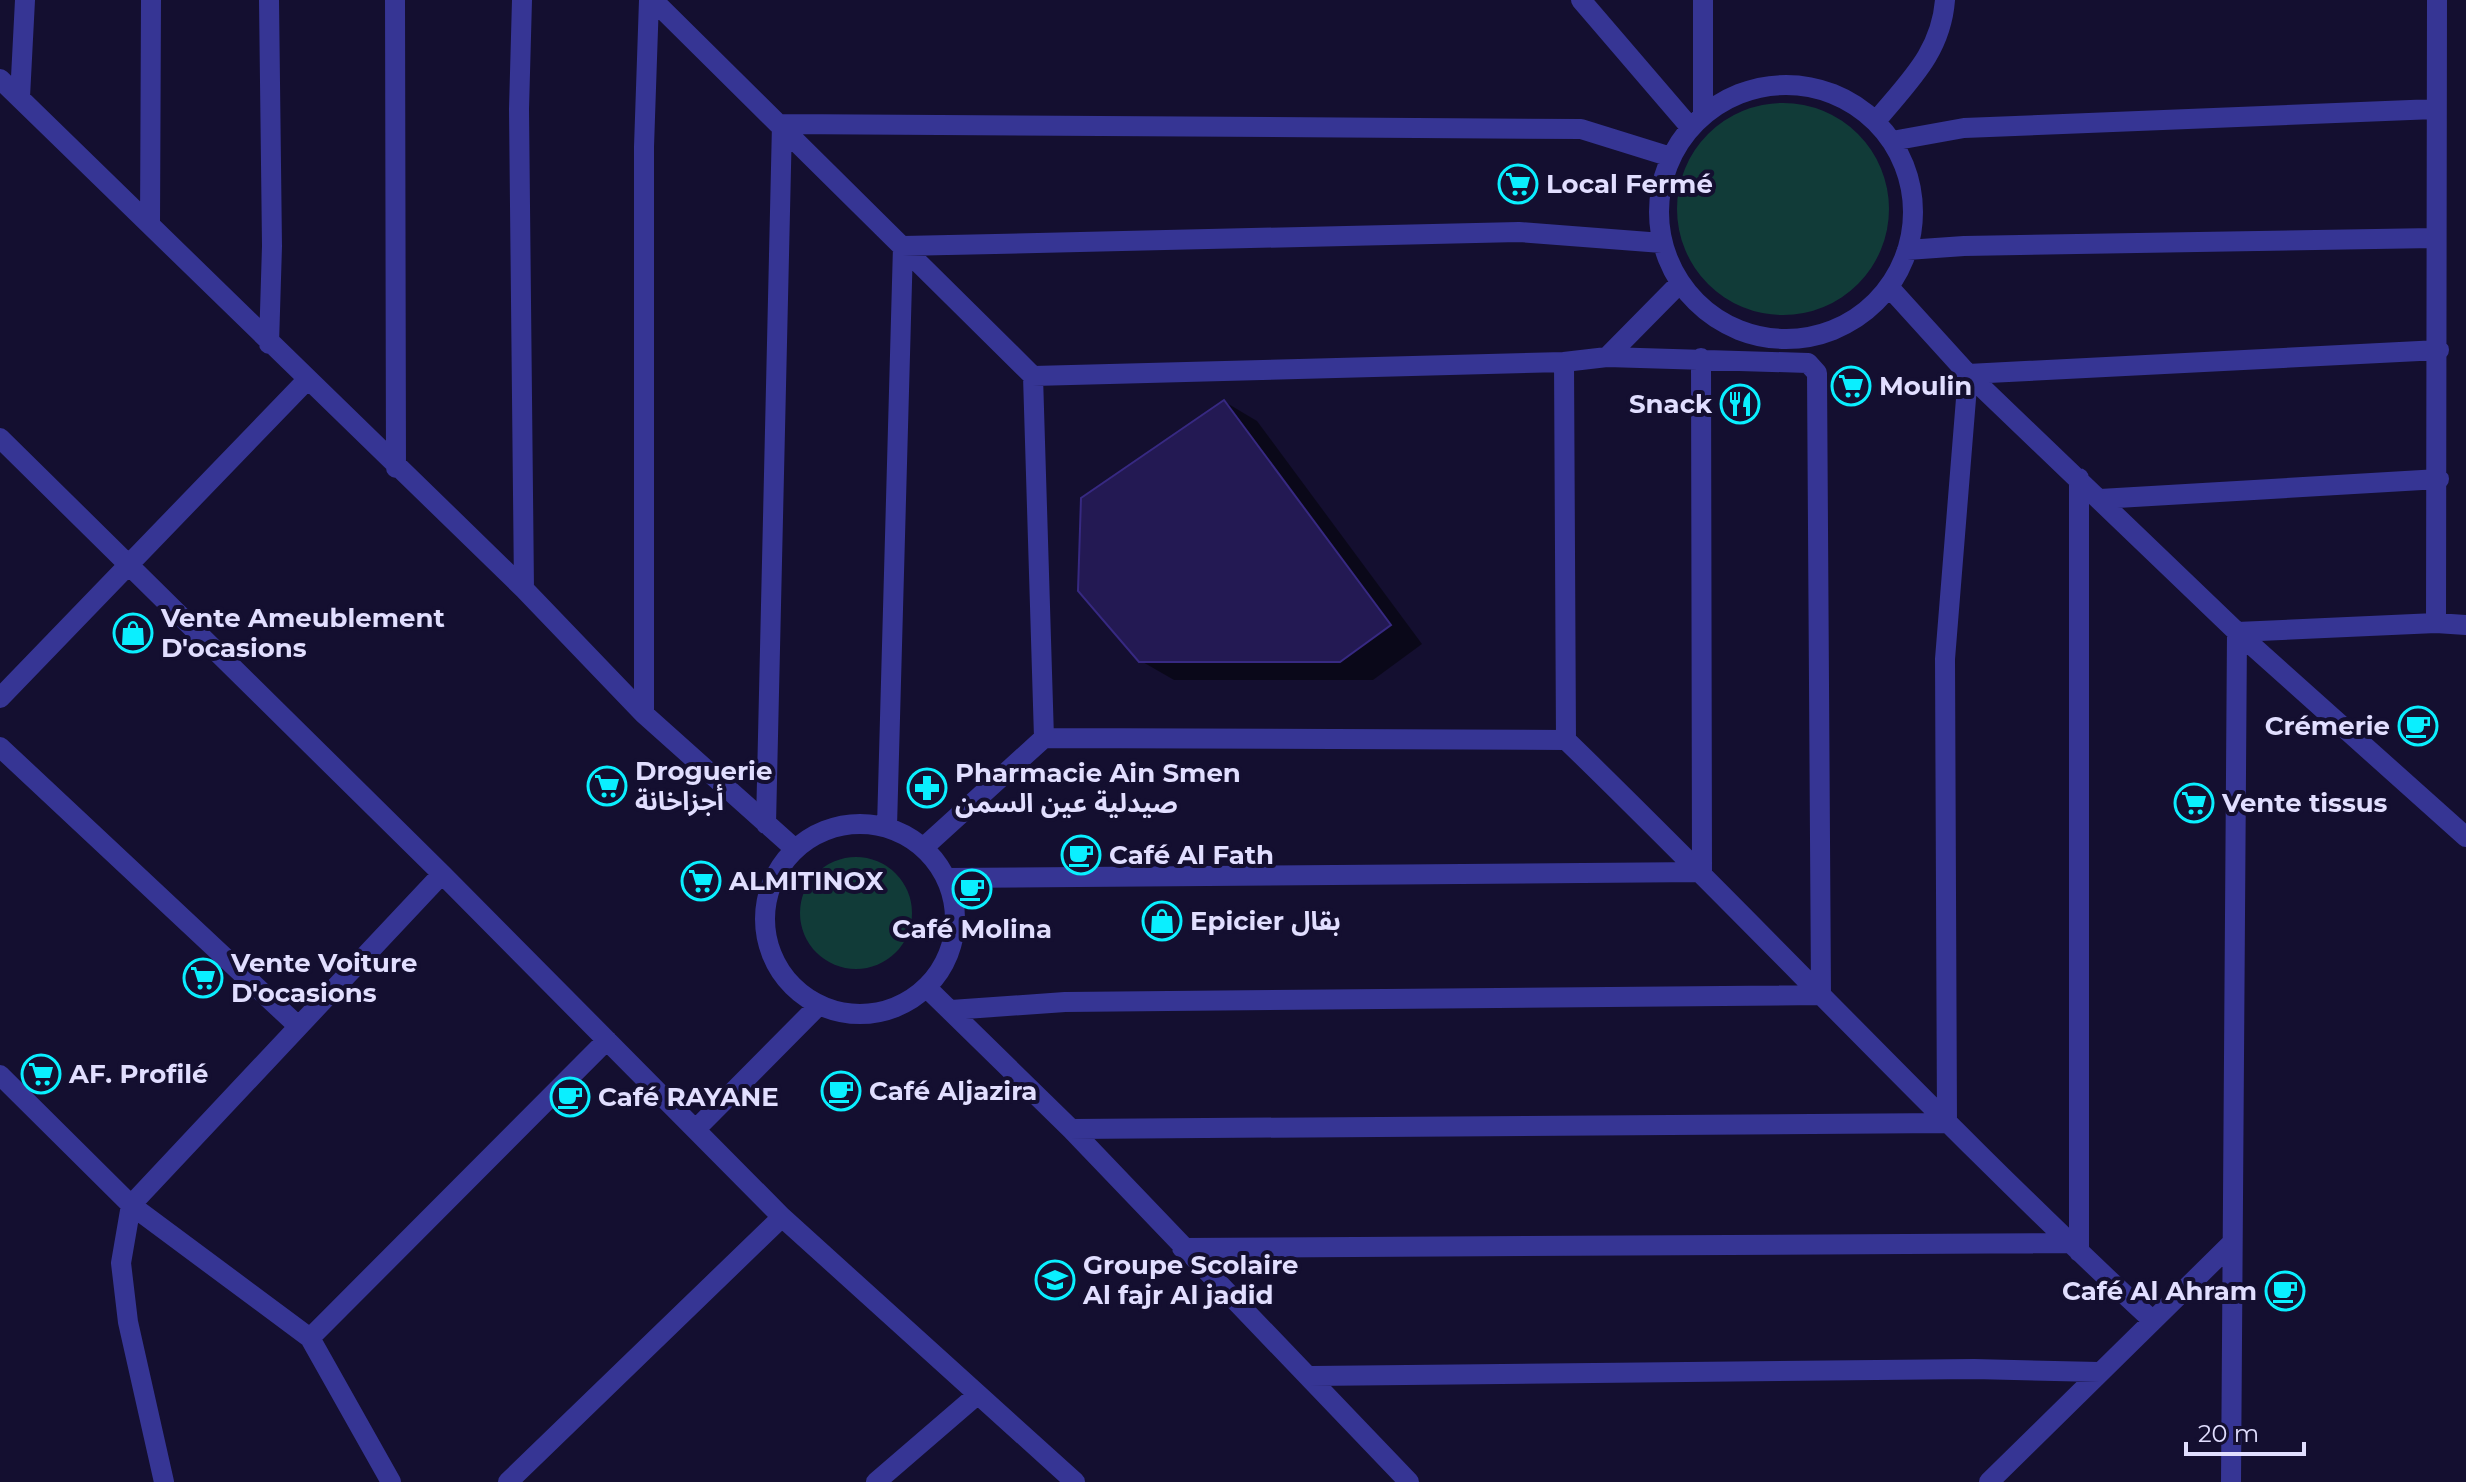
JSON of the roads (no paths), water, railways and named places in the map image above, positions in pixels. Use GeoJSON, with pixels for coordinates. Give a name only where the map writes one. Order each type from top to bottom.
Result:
{"type":"FeatureCollection","features":[{"type":"Feature","properties":{"kind":"street"},"geometry":{"type":"LineString","coordinates":[[20,97],[25,0]]}},
{"type":"Feature","properties":{"kind":"street"},"geometry":{"type":"LineString","coordinates":[[150,224],[151,0]]}},
{"type":"Feature","properties":{"kind":"street"},"geometry":{"type":"LineString","coordinates":[[269,0],[272,246],[269,344]]}},
{"type":"Feature","properties":{"kind":"street"},"geometry":{"type":"LineString","coordinates":[[395,0],[396,468]]}},
{"type":"Feature","properties":{"kind":"street"},"geometry":{"type":"LineString","coordinates":[[522,0],[519,109],[524,589]]}},
{"type":"Feature","properties":{"kind":"street"},"geometry":{"type":"LineString","coordinates":[[644,714],[644,193],[651,0]]}},
{"type":"Feature","properties":{"kind":"street"},"geometry":{"type":"LineString","coordinates":[[651,0],[782,124],[1033,376],[1044,738]]}},
{"type":"Feature","properties":{"kind":"street"},"geometry":{"type":"LineString","coordinates":[[1581,0],[1696,121]]}},
{"type":"Feature","properties":{"kind":"street"},"geometry":{"type":"LineString","coordinates":[[1696,121],[1703,0]]}},
{"type":"Feature","properties":{"kind":"street"},"geometry":{"type":"LineString","coordinates":[[1876,121],[1931,52],[1943,29],[1945,0]]}},
{"type":"Feature","properties":{"kind":"street"},"geometry":{"type":"LineString","coordinates":[[2436,623],[2439,479],[2439,350],[2434,238],[2437,0]]}},
{"type":"Feature","properties":{"kind":"street"},"geometry":{"type":"LineString","coordinates":[[0,79],[396,468],[524,589],[644,714],[795,849]]}},
{"type":"Feature","properties":{"kind":"street"},"geometry":{"type":"LineString","coordinates":[[1780,85],[1801,85],[1841,97],[1876,121],[1892,141],[1905,167],[1912,194],[1912,232],[1889,287],[1862,314],[1831,331],[1804,338],[1773,339],[1730,327],[1694,301],[1679,284],[1662,243],[1658,199],[1671,157],[1696,121],[1739,93],[1780,85]]}},
{"type":"Feature","properties":{"kind":"street"},"geometry":{"type":"LineString","coordinates":[[1892,141],[1964,128],[2435,109]]}},
{"type":"Feature","properties":{"kind":"street"},"geometry":{"type":"LineString","coordinates":[[782,124],[1581,129],[1671,157]]}},
{"type":"Feature","properties":{"kind":"street"},"geometry":{"type":"LineString","coordinates":[[766,824],[782,124]]}},
{"type":"Feature","properties":{"kind":"street"},"geometry":{"type":"LineString","coordinates":[[903,246],[1519,232],[1662,243]]}},
{"type":"Feature","properties":{"kind":"street"},"geometry":{"type":"LineString","coordinates":[[1907,250],[1964,246],[2434,238]]}},
{"type":"Feature","properties":{"kind":"street"},"geometry":{"type":"LineString","coordinates":[[887,827],[903,246]]}},
{"type":"Feature","properties":{"kind":"street"},"geometry":{"type":"LineString","coordinates":[[1607,357],[1679,284]]}},
{"type":"Feature","properties":{"kind":"street"},"geometry":{"type":"LineString","coordinates":[[1889,287],[1968,374],[2237,632],[2466,837]]}},
{"type":"Feature","properties":{"kind":"street"},"geometry":{"type":"LineString","coordinates":[[1968,374],[2439,350]]}},
{"type":"Feature","properties":{"kind":"street"},"geometry":{"type":"LineString","coordinates":[[1033,376],[1564,362],[1607,357],[1808,363],[1817,373],[1821,995]]}},
{"type":"Feature","properties":{"kind":"street"},"geometry":{"type":"LineString","coordinates":[[1701,358],[1702,872]]}},
{"type":"Feature","properties":{"kind":"street"},"geometry":{"type":"LineString","coordinates":[[1564,362],[1566,740]]}},
{"type":"Feature","properties":{"kind":"street"},"geometry":{"type":"LineString","coordinates":[[1947,1123],[1945,659],[1968,374]]}},
{"type":"Feature","properties":{"kind":"street"},"geometry":{"type":"LineString","coordinates":[[0,698],[307,380]]}},
{"type":"Feature","properties":{"kind":"street"},"geometry":{"type":"LineString","coordinates":[[0,438],[697,1128],[782,1217],[1075,1482]]}},
{"type":"Feature","properties":{"kind":"street"},"geometry":{"type":"LineString","coordinates":[[2073,1247],[2079,478]]}},
{"type":"Feature","properties":{"kind":"street"},"geometry":{"type":"LineString","coordinates":[[2100,499],[2439,479]]}},
{"type":"Feature","properties":{"kind":"street"},"geometry":{"type":"LineString","coordinates":[[2237,632],[2436,623],[2466,625]]}},
{"type":"Feature","properties":{"kind":"street"},"geometry":{"type":"LineString","coordinates":[[2231,1482],[2237,632]]}},
{"type":"Feature","properties":{"kind":"street"},"geometry":{"type":"LineString","coordinates":[[923,848],[1044,738],[1566,740],[1702,872],[1947,1123],[2152,1320]]}},
{"type":"Feature","properties":{"kind":"street"},"geometry":{"type":"LineString","coordinates":[[0,747],[297,1025]]}},
{"type":"Feature","properties":{"kind":"street"},"geometry":{"type":"LineString","coordinates":[[838,826],[887,827],[923,848],[946,878],[954,908],[952,941],[940,970],[926,987],[885,1011],[856,1014],[819,1005],[799,993],[783,976],[772,956],[766,933],[765,910],[770,888],[795,849],[815,835],[838,826]]}},
{"type":"Feature","properties":{"kind":"street"},"geometry":{"type":"LineString","coordinates":[[946,878],[1702,872]]}},
{"type":"Feature","properties":{"kind":"street"},"geometry":{"type":"LineString","coordinates":[[164,1482],[128,1322],[121,1263],[131,1205],[442,874]]}},
{"type":"Feature","properties":{"kind":"street"},"geometry":{"type":"LineString","coordinates":[[926,987],[1071,1129],[1182,1248],[1311,1376],[1409,1482]]}},
{"type":"Feature","properties":{"kind":"street"},"geometry":{"type":"LineString","coordinates":[[951,1010],[1065,1002],[1821,995]]}},
{"type":"Feature","properties":{"kind":"street"},"geometry":{"type":"LineString","coordinates":[[697,1128],[819,1005]]}},
{"type":"Feature","properties":{"kind":"street"},"geometry":{"type":"LineString","coordinates":[[310,1338],[607,1040]]}},
{"type":"Feature","properties":{"kind":"street"},"geometry":{"type":"LineString","coordinates":[[0,1075],[131,1205],[310,1338],[391,1482]]}},
{"type":"Feature","properties":{"kind":"street"},"geometry":{"type":"LineString","coordinates":[[1071,1129],[1947,1123]]}},
{"type":"Feature","properties":{"kind":"street"},"geometry":{"type":"LineString","coordinates":[[508,1482],[782,1217]]}},
{"type":"Feature","properties":{"kind":"street"},"geometry":{"type":"LineString","coordinates":[[1989,1482],[2232,1243]]}},
{"type":"Feature","properties":{"kind":"street"},"geometry":{"type":"LineString","coordinates":[[1182,1248],[2073,1247]]}},
{"type":"Feature","properties":{"kind":"street"},"geometry":{"type":"LineString","coordinates":[[1311,1376],[1974,1369],[2099,1372]]}},
{"type":"Feature","properties":{"kind":"street"},"geometry":{"type":"LineString","coordinates":[[876,1482],[977,1395]]}},
{"type":"Feature","properties":{"kind":"place","name":"Local Fermé"},"geometry":{"type":"Point","coordinates":[1518,184]}},
{"type":"Feature","properties":{"kind":"place","name":"Moulin"},"geometry":{"type":"Point","coordinates":[1851,386]}},
{"type":"Feature","properties":{"kind":"place","name":"Snack"},"geometry":{"type":"Point","coordinates":[1740,404]}},
{"type":"Feature","properties":{"kind":"place","name":"Vente Ameublement D'ocasions"},"geometry":{"type":"Point","coordinates":[133,633]}},
{"type":"Feature","properties":{"kind":"place","name":"Crémerie"},"geometry":{"type":"Point","coordinates":[2418,726]}},
{"type":"Feature","properties":{"kind":"place","name":"Droguerie أجزاخانة"},"geometry":{"type":"Point","coordinates":[607,786]}},
{"type":"Feature","properties":{"kind":"place","name":"Pharmacie Ain Smen صيدلية عين السمن"},"geometry":{"type":"Point","coordinates":[927,788]}},
{"type":"Feature","properties":{"kind":"place","name":"Vente tissus"},"geometry":{"type":"Point","coordinates":[2194,803]}},
{"type":"Feature","properties":{"kind":"place","name":"Café Al Fath"},"geometry":{"type":"Point","coordinates":[1081,855]}},
{"type":"Feature","properties":{"kind":"place","name":"ALMITINOX"},"geometry":{"type":"Point","coordinates":[701,881]}},
{"type":"Feature","properties":{"kind":"place","name":"Café Molina"},"geometry":{"type":"Point","coordinates":[972,889]}},
{"type":"Feature","properties":{"kind":"place","name":"Epicier بقال"},"geometry":{"type":"Point","coordinates":[1162,921]}},
{"type":"Feature","properties":{"kind":"place","name":"Vente Voiture D'ocasions"},"geometry":{"type":"Point","coordinates":[203,978]}},
{"type":"Feature","properties":{"kind":"place","name":"AF. Profilé"},"geometry":{"type":"Point","coordinates":[41,1074]}},
{"type":"Feature","properties":{"kind":"place","name":"Café Aljazira"},"geometry":{"type":"Point","coordinates":[841,1091]}},
{"type":"Feature","properties":{"kind":"place","name":"Café RAYANE"},"geometry":{"type":"Point","coordinates":[570,1097]}},
{"type":"Feature","properties":{"kind":"place","name":"Groupe Scolaire Al fajr Al jadid"},"geometry":{"type":"Point","coordinates":[1055,1280]}},
{"type":"Feature","properties":{"kind":"place","name":"Café Al Ahram"},"geometry":{"type":"Point","coordinates":[2285,1291]}}]}
